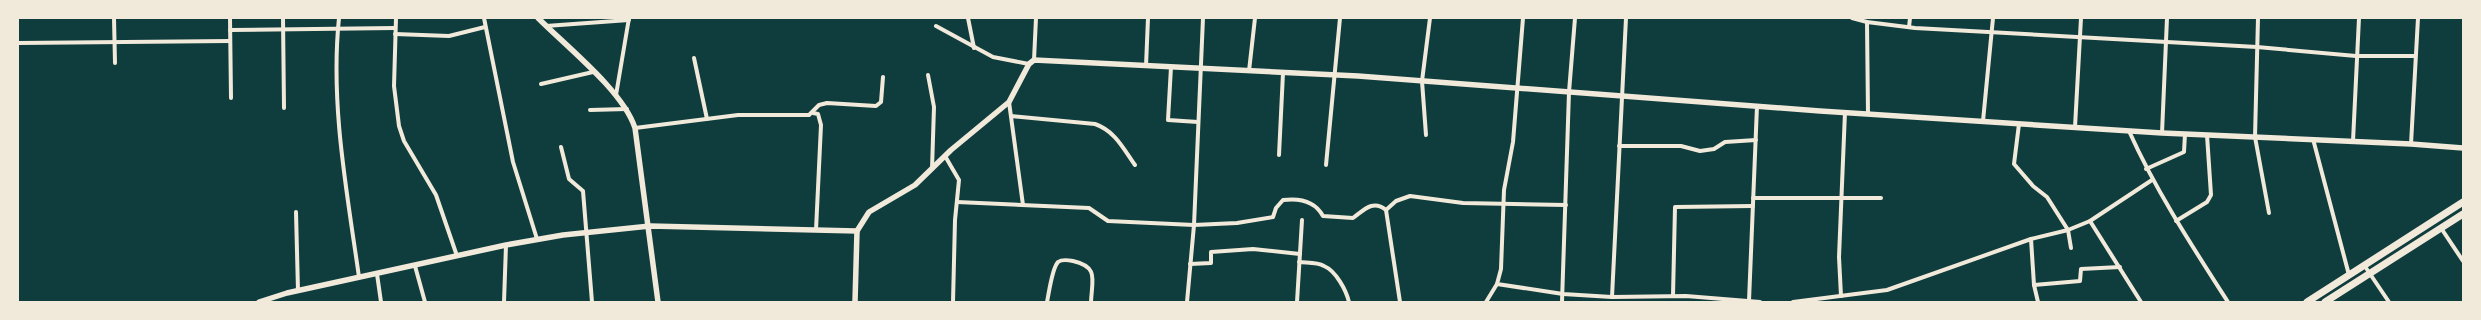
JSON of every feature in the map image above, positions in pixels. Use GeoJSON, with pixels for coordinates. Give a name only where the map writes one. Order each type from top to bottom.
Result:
{"type":"FeatureCollection","features":[{"type":"Feature","properties":{"kind":"main road"},"geometry":{"type":"LineString","coordinates":[[2307,302],[2463,202]]}},
{"type":"Feature","properties":{"kind":"main road"},"geometry":{"type":"LineString","coordinates":[[2325,302],[2463,214]]}},
{"type":"Feature","properties":{"kind":"street"},"geometry":{"type":"LineString","coordinates":[[114,18],[115,63]]}},
{"type":"Feature","properties":{"kind":"street"},"geometry":{"type":"LineString","coordinates":[[230,18],[231,98]]}},
{"type":"Feature","properties":{"kind":"street"},"geometry":{"type":"LineString","coordinates":[[283,18],[284,108]]}},
{"type":"Feature","properties":{"kind":"street"},"geometry":{"type":"LineString","coordinates":[[339,18],[340,129],[359,277]]}},
{"type":"Feature","properties":{"kind":"street"},"geometry":{"type":"LineString","coordinates":[[396,18],[394,34],[394,86],[399,126],[407,146],[436,195],[457,256]]}},
{"type":"Feature","properties":{"kind":"street"},"geometry":{"type":"LineString","coordinates":[[484,18],[513,162],[537,239]]}},
{"type":"Feature","properties":{"kind":"street"},"geometry":{"type":"LineString","coordinates":[[538,18],[616,95],[627,109],[635,128],[650,226],[658,302]]}},
{"type":"Feature","properties":{"kind":"street"},"geometry":{"type":"LineString","coordinates":[[968,18],[974,48]]}},
{"type":"Feature","properties":{"kind":"street"},"geometry":{"type":"LineString","coordinates":[[1034,60],[1036,18]]}},
{"type":"Feature","properties":{"kind":"street"},"geometry":{"type":"LineString","coordinates":[[1146,66],[1148,18]]}},
{"type":"Feature","properties":{"kind":"street"},"geometry":{"type":"LineString","coordinates":[[1187,302],[1194,225],[1203,18]]}},
{"type":"Feature","properties":{"kind":"street"},"geometry":{"type":"LineString","coordinates":[[1249,71],[1255,18]]}},
{"type":"Feature","properties":{"kind":"street"},"geometry":{"type":"LineString","coordinates":[[1326,165],[1340,18]]}},
{"type":"Feature","properties":{"kind":"street"},"geometry":{"type":"LineString","coordinates":[[1426,135],[1422,81],[1430,18]]}},
{"type":"Feature","properties":{"kind":"street"},"geometry":{"type":"LineString","coordinates":[[1486,302],[1497,284],[1501,269],[1504,203],[1518,88],[1523,18]]}},
{"type":"Feature","properties":{"kind":"street"},"geometry":{"type":"LineString","coordinates":[[1562,302],[1569,92],[1575,18]]}},
{"type":"Feature","properties":{"kind":"street"},"geometry":{"type":"LineString","coordinates":[[1612,297],[1626,18]]}},
{"type":"Feature","properties":{"kind":"street"},"geometry":{"type":"LineString","coordinates":[[1852,18],[1867,22],[1909,27],[2257,47],[2356,56],[2415,56]]}},
{"type":"Feature","properties":{"kind":"street"},"geometry":{"type":"LineString","coordinates":[[1909,27],[1910,18]]}},
{"type":"Feature","properties":{"kind":"street"},"geometry":{"type":"LineString","coordinates":[[1984,121],[1993,18]]}},
{"type":"Feature","properties":{"kind":"street"},"geometry":{"type":"LineString","coordinates":[[2075,127],[2080,18]]}},
{"type":"Feature","properties":{"kind":"street"},"geometry":{"type":"LineString","coordinates":[[2162,133],[2167,18]]}},
{"type":"Feature","properties":{"kind":"street"},"geometry":{"type":"LineString","coordinates":[[2258,18],[2255,137],[2269,213]]}},
{"type":"Feature","properties":{"kind":"street"},"geometry":{"type":"LineString","coordinates":[[2353,141],[2359,18]]}},
{"type":"Feature","properties":{"kind":"street"},"geometry":{"type":"LineString","coordinates":[[2411,144],[2418,18]]}},
{"type":"Feature","properties":{"kind":"street"},"geometry":{"type":"LineString","coordinates":[[546,26],[629,19],[616,95]]}},
{"type":"Feature","properties":{"kind":"street"},"geometry":{"type":"LineString","coordinates":[[1867,22],[1868,114]]}},
{"type":"Feature","properties":{"kind":"street"},"geometry":{"type":"LineString","coordinates":[[936,26],[974,48],[1002,60],[1029,64]]}},
{"type":"Feature","properties":{"kind":"street"},"geometry":{"type":"LineString","coordinates":[[394,34],[449,36],[485,27]]}},
{"type":"Feature","properties":{"kind":"street"},"geometry":{"type":"LineString","coordinates":[[230,30],[395,28]]}},
{"type":"Feature","properties":{"kind":"street"},"geometry":{"type":"LineString","coordinates":[[18,43],[115,40],[230,41]]}},
{"type":"Feature","properties":{"kind":"street"},"geometry":{"type":"LineString","coordinates":[[694,58],[707,119]]}},
{"type":"Feature","properties":{"kind":"street"},"geometry":{"type":"LineString","coordinates":[[855,302],[857,231],[869,212],[915,185],[945,156],[1009,102],[1029,64],[1034,60],[1335,75],[1868,114],[2129,131],[2353,141],[2463,148]]}},
{"type":"Feature","properties":{"kind":"street"},"geometry":{"type":"LineString","coordinates":[[1171,67],[1168,120],[1198,122]]}},
{"type":"Feature","properties":{"kind":"street"},"geometry":{"type":"LineString","coordinates":[[541,84],[593,72]]}},
{"type":"Feature","properties":{"kind":"street"},"geometry":{"type":"LineString","coordinates":[[1279,155],[1283,73]]}},
{"type":"Feature","properties":{"kind":"street"},"geometry":{"type":"LineString","coordinates":[[928,75],[934,107],[932,169]]}},
{"type":"Feature","properties":{"kind":"street"},"geometry":{"type":"LineString","coordinates":[[813,113],[823,104],[879,105],[883,77]]}},
{"type":"Feature","properties":{"kind":"street"},"geometry":{"type":"LineString","coordinates":[[1009,102],[1023,205]]}},
{"type":"Feature","properties":{"kind":"street"},"geometry":{"type":"LineString","coordinates":[[1749,301],[1757,106]]}},
{"type":"Feature","properties":{"kind":"street"},"geometry":{"type":"LineString","coordinates":[[590,110],[627,109]]}},
{"type":"Feature","properties":{"kind":"street"},"geometry":{"type":"LineString","coordinates":[[1841,296],[1845,112]]}},
{"type":"Feature","properties":{"kind":"street"},"geometry":{"type":"LineString","coordinates":[[635,128],[738,115],[818,114],[821,125],[816,230]]}},
{"type":"Feature","properties":{"kind":"street"},"geometry":{"type":"LineString","coordinates":[[1011,116],[1095,124],[1105,127],[1116,137],[1135,165]]}},
{"type":"Feature","properties":{"kind":"street"},"geometry":{"type":"LineString","coordinates":[[2019,124],[2014,164],[2033,186],[2047,197],[2068,230],[2071,248]]}},
{"type":"Feature","properties":{"kind":"street"},"geometry":{"type":"LineString","coordinates":[[2129,131],[2152,180],[2176,221],[2228,302]]}},
{"type":"Feature","properties":{"kind":"street"},"geometry":{"type":"LineString","coordinates":[[2146,169],[2184,152],[2185,134]]}},
{"type":"Feature","properties":{"kind":"street"},"geometry":{"type":"LineString","coordinates":[[2176,221],[2207,202],[2211,195],[2207,135]]}},
{"type":"Feature","properties":{"kind":"street"},"geometry":{"type":"LineString","coordinates":[[1619,146],[1681,146],[1700,151],[1714,148],[1725,142],[1756,140]]}},
{"type":"Feature","properties":{"kind":"street"},"geometry":{"type":"LineString","coordinates":[[2312,140],[2349,275]]}},
{"type":"Feature","properties":{"kind":"street"},"geometry":{"type":"LineString","coordinates":[[561,147],[569,179],[583,191],[592,302]]}},
{"type":"Feature","properties":{"kind":"street"},"geometry":{"type":"LineString","coordinates":[[945,156],[960,180],[957,202],[953,302]]}},
{"type":"Feature","properties":{"kind":"street"},"geometry":{"type":"LineString","coordinates":[[1793,302],[1812,301],[1887,290],[1910,284],[2032,239],[2068,230],[2090,220],[2152,180]]}},
{"type":"Feature","properties":{"kind":"street"},"geometry":{"type":"LineString","coordinates":[[1386,210],[1396,201],[1410,196],[1463,203],[1566,205]]}},
{"type":"Feature","properties":{"kind":"street"},"geometry":{"type":"LineString","coordinates":[[1753,198],[1881,198]]}},
{"type":"Feature","properties":{"kind":"street"},"geometry":{"type":"LineString","coordinates":[[957,202],[1088,208],[1108,220],[1194,225],[1237,223],[1273,218],[1276,208],[1283,200],[1294,199],[1318,207],[1323,216],[1353,218],[1368,206],[1374,205],[1386,210]]}},
{"type":"Feature","properties":{"kind":"street"},"geometry":{"type":"LineString","coordinates":[[1673,296],[1675,207],[1753,206]]}},
{"type":"Feature","properties":{"kind":"street"},"geometry":{"type":"LineString","coordinates":[[1386,210],[1400,302]]}},
{"type":"Feature","properties":{"kind":"street"},"geometry":{"type":"LineString","coordinates":[[296,212],[298,291]]}},
{"type":"Feature","properties":{"kind":"street"},"geometry":{"type":"LineString","coordinates":[[1297,302],[1302,220]]}},
{"type":"Feature","properties":{"kind":"street"},"geometry":{"type":"LineString","coordinates":[[2090,220],[2140,302]]}},
{"type":"Feature","properties":{"kind":"street"},"geometry":{"type":"LineString","coordinates":[[259,302],[298,291],[506,245],[537,239],[586,233],[650,226],[857,231]]}},
{"type":"Feature","properties":{"kind":"street"},"geometry":{"type":"LineString","coordinates":[[2441,228],[2463,261]]}},
{"type":"Feature","properties":{"kind":"street"},"geometry":{"type":"LineString","coordinates":[[2032,239],[2034,285],[2038,302]]}},
{"type":"Feature","properties":{"kind":"street"},"geometry":{"type":"LineString","coordinates":[[504,302],[506,245]]}},
{"type":"Feature","properties":{"kind":"street"},"geometry":{"type":"LineString","coordinates":[[1190,264],[1210,263],[1211,252],[1253,249],[1300,254]]}},
{"type":"Feature","properties":{"kind":"street"},"geometry":{"type":"LineString","coordinates":[[1047,302],[1055,268],[1058,262],[1063,260],[1086,264],[1090,267],[1092,273],[1091,302]]}},
{"type":"Feature","properties":{"kind":"street"},"geometry":{"type":"LineString","coordinates":[[1299,262],[1318,264],[1329,269],[1344,290],[1348,302]]}},
{"type":"Feature","properties":{"kind":"street"},"geometry":{"type":"LineString","coordinates":[[2364,265],[2390,302]]}},
{"type":"Feature","properties":{"kind":"street"},"geometry":{"type":"LineString","coordinates":[[415,266],[425,302]]}},
{"type":"Feature","properties":{"kind":"street"},"geometry":{"type":"LineString","coordinates":[[2034,285],[2080,281],[2081,270],[2120,267]]}},
{"type":"Feature","properties":{"kind":"street"},"geometry":{"type":"LineString","coordinates":[[377,274],[381,302]]}},
{"type":"Feature","properties":{"kind":"street"},"geometry":{"type":"LineString","coordinates":[[1497,284],[1563,294],[1612,297],[1673,296],[1760,302]]}}]}
